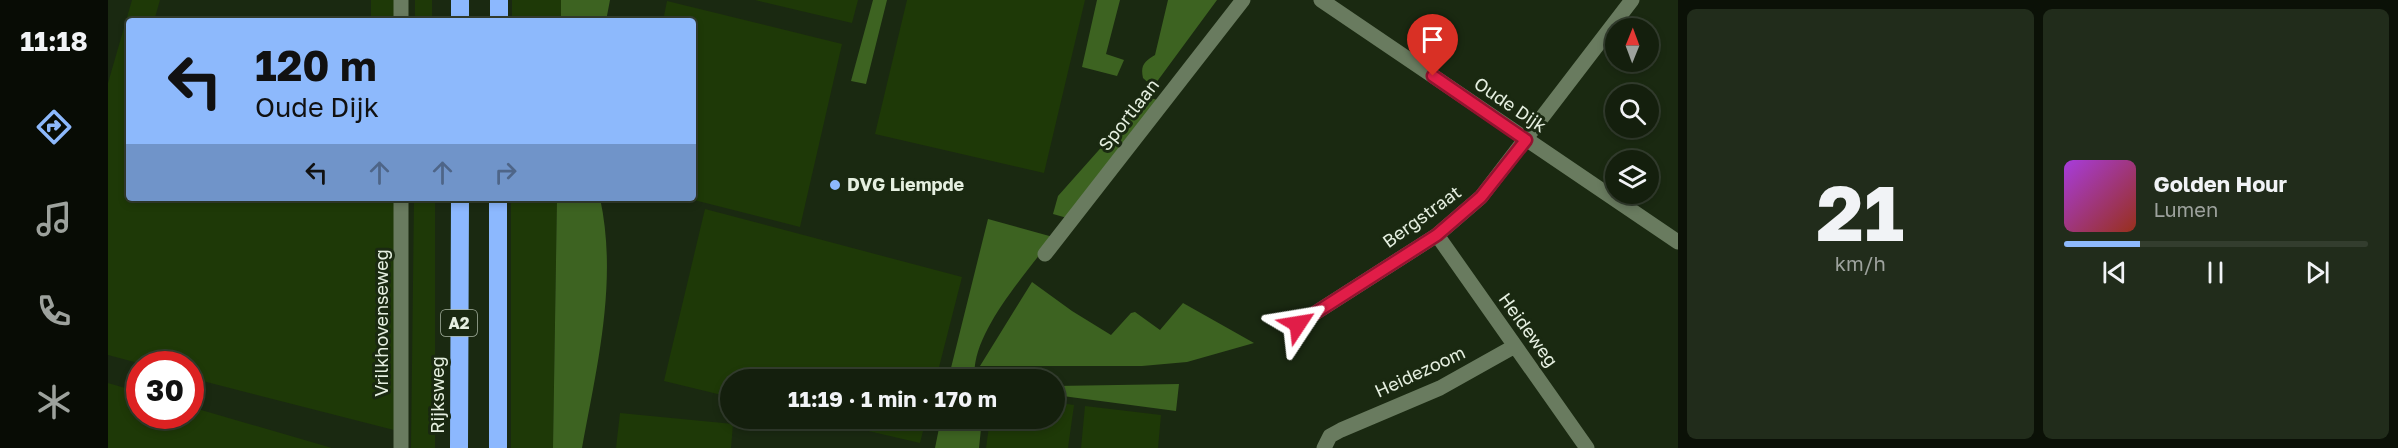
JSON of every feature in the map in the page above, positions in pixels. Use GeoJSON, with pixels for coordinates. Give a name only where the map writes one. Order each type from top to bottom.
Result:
{"type":"FeatureCollection","features":[{"type":"Feature","properties":{"kind":"highway"},"geometry":{"type":"LineString","coordinates":[[460,0],[460,18]]}},
{"type":"Feature","properties":{"kind":"highway"},"geometry":{"type":"LineString","coordinates":[[499,0],[499,18]]}},
{"type":"Feature","properties":{"kind":"highway","name":"Rijksweg"},"geometry":{"type":"LineString","coordinates":[[459,201],[459,448]]}},
{"type":"Feature","properties":{"kind":"highway","name":"A2"},"geometry":{"type":"LineString","coordinates":[[498,201],[498,448]]}},
{"type":"Feature","properties":{"kind":"street"},"geometry":{"type":"LineString","coordinates":[[401,0],[401,18]]}},
{"type":"Feature","properties":{"kind":"street","name":"Sportlaan"},"geometry":{"type":"LineString","coordinates":[[1045,255],[1243,0]]}},
{"type":"Feature","properties":{"kind":"street","name":"Oude Dijk"},"geometry":{"type":"LineString","coordinates":[[1321,0],[1678,242]]}},
{"type":"Feature","properties":{"kind":"street","name":"Bergstraat"},"geometry":{"type":"LineString","coordinates":[[1298,324],[1437,235],[1481,197],[1632,0]]}},
{"type":"Feature","properties":{"kind":"street","name":"Vrilkhovenseweg"},"geometry":{"type":"LineString","coordinates":[[401,201],[401,448]]}},
{"type":"Feature","properties":{"kind":"street","name":"Heideweg"},"geometry":{"type":"LineString","coordinates":[[1437,235],[1587,448]]}},
{"type":"Feature","properties":{"kind":"street","name":"Heidezoom"},"geometry":{"type":"LineString","coordinates":[[1324,448],[1330,436],[1341,430],[1440,387],[1515,346]]}},
{"type":"Feature","properties":{"kind":"green space"},"geometry":{"type":"Polygon","coordinates":[[[132,0],[160,0],[155,18],[127,18],[132,0]]]}},
{"type":"Feature","properties":{"kind":"green space"},"geometry":{"type":"Polygon","coordinates":[[[371,0],[397,0],[397,18],[371,18],[371,0]]]}},
{"type":"Feature","properties":{"kind":"green space"},"geometry":{"type":"Polygon","coordinates":[[[415,0],[432,0],[432,18],[415,18],[415,0]]]}},
{"type":"Feature","properties":{"kind":"green space"},"geometry":{"type":"Polygon","coordinates":[[[512,0],[561,0],[561,18],[512,18],[512,0]]]}},
{"type":"Feature","properties":{"kind":"green space"},"geometry":{"type":"Polygon","coordinates":[[[561,0],[610,0],[607,18],[561,18],[561,0]]]}},
{"type":"Feature","properties":{"kind":"green space"},"geometry":{"type":"Polygon","coordinates":[[[755,0],[858,0],[852,23],[755,0]]]}},
{"type":"Feature","properties":{"kind":"green space"},"geometry":{"type":"Polygon","coordinates":[[[873,0],[887,0],[866,84],[851,81],[873,0]]]}},
{"type":"Feature","properties":{"kind":"green space"},"geometry":{"type":"Polygon","coordinates":[[[907,0],[1085,0],[1044,173],[875,134],[907,0]]]}},
{"type":"Feature","properties":{"kind":"green space"},"geometry":{"type":"Polygon","coordinates":[[[1097,0],[1120,0],[1106,54],[1124,60],[1117,76],[1082,67],[1097,0]]]}},
{"type":"Feature","properties":{"kind":"green space"},"geometry":{"type":"Polygon","coordinates":[[[1168,0],[1217,0],[1153,87],[1143,78],[1142,70],[1146,61],[1155,55],[1168,0]]]}},
{"type":"Feature","properties":{"kind":"green space"},"geometry":{"type":"Polygon","coordinates":[[[667,1],[842,44],[800,227],[696,201],[696,18],[664,18],[667,1]]]}},
{"type":"Feature","properties":{"kind":"green space"},"geometry":{"type":"Polygon","coordinates":[[[126,21],[126,201],[396,201],[394,430],[204,381],[204,351],[126,351],[126,360],[108,355],[108,83],[126,21]]]}},
{"type":"Feature","properties":{"kind":"green space"},"geometry":{"type":"Polygon","coordinates":[[[1146,97],[1162,101],[1067,218],[1053,214],[1058,196],[1146,97]]]}},
{"type":"Feature","properties":{"kind":"green space"},"geometry":{"type":"Polygon","coordinates":[[[414,201],[435,201],[435,448],[411,448],[414,201]]]}},
{"type":"Feature","properties":{"kind":"green space"},"geometry":{"type":"Polygon","coordinates":[[[511,201],[557,201],[553,448],[511,448],[511,201]]]}},
{"type":"Feature","properties":{"kind":"green space"},"geometry":{"type":"Polygon","coordinates":[[[557,201],[600,201],[607,261],[606,292],[594,386],[582,448],[553,448],[557,201]]]}},
{"type":"Feature","properties":{"kind":"green space"},"geometry":{"type":"Polygon","coordinates":[[[705,209],[962,277],[939,369],[720,369],[720,395],[664,381],[705,209]]]}},
{"type":"Feature","properties":{"kind":"green space"},"geometry":{"type":"Polygon","coordinates":[[[988,219],[1053,237],[1015,286],[990,324],[981,343],[976,369],[951,369],[988,219]]]}},
{"type":"Feature","properties":{"kind":"green space"},"geometry":{"type":"Polygon","coordinates":[[[1032,282],[1111,335],[1131,313],[1135,312],[1160,330],[1183,303],[1254,343],[1187,362],[1142,366],[980,366],[1032,282]]]}},
{"type":"Feature","properties":{"kind":"green space"},"geometry":{"type":"Polygon","coordinates":[[[108,383],[126,388],[126,429],[204,429],[204,411],[332,448],[108,448],[108,383]]]}},
{"type":"Feature","properties":{"kind":"green space"},"geometry":{"type":"Polygon","coordinates":[[[1179,384],[1176,411],[1065,396],[1065,386],[1179,384]]]}},
{"type":"Feature","properties":{"kind":"green space"},"geometry":{"type":"Polygon","coordinates":[[[1065,404],[1074,405],[1068,448],[986,448],[989,429],[1065,429],[1065,404]]]}},
{"type":"Feature","properties":{"kind":"green space"},"geometry":{"type":"Polygon","coordinates":[[[1085,406],[1161,415],[1158,448],[1081,448],[1085,406]]]}},
{"type":"Feature","properties":{"kind":"green space"},"geometry":{"type":"Polygon","coordinates":[[[620,413],[720,423],[720,429],[733,429],[731,448],[616,448],[620,413]]]}},
{"type":"Feature","properties":{"kind":"green space"},"geometry":{"type":"Polygon","coordinates":[[[860,429],[923,429],[920,443],[860,429]]]}},
{"type":"Feature","properties":{"kind":"green space"},"geometry":{"type":"Polygon","coordinates":[[[939,429],[981,429],[979,448],[935,448],[939,429]]]}},
{"type":"Feature","properties":{"kind":"place","name":"DVG Liempde"},"geometry":{"type":"Point","coordinates":[835,185]}},
{"type":"Feature","properties":{"kind":"route"},"geometry":{"type":"LineString","coordinates":[[1298,324],[1437,235],[1481,197],[1526,140],[1433,76]]}}]}
